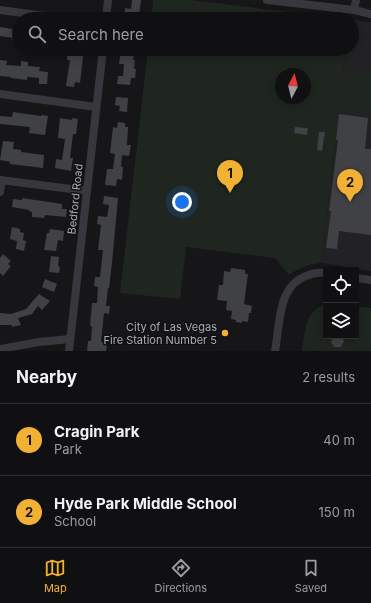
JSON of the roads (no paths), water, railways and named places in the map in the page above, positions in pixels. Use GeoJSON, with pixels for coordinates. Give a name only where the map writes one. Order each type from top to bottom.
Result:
{"type":"FeatureCollection","features":[{"type":"Feature","properties":{"kind":"street"},"geometry":{"type":"LineString","coordinates":[[107,12],[108,0]]}},
{"type":"Feature","properties":{"kind":"street"},"geometry":{"type":"LineString","coordinates":[[267,0],[354,10],[371,14]]}},
{"type":"Feature","properties":{"kind":"street"},"geometry":{"type":"LineString","coordinates":[[354,10],[356,0]]}},
{"type":"Feature","properties":{"kind":"street"},"geometry":{"type":"LineString","coordinates":[[0,10],[15,12]]}},
{"type":"Feature","properties":{"kind":"street","name":"Bedford Road"},"geometry":{"type":"LineString","coordinates":[[69,351],[102,56]]}},
{"type":"Feature","properties":{"kind":"street"},"geometry":{"type":"LineString","coordinates":[[0,94],[96,107]]}},
{"type":"Feature","properties":{"kind":"street"},"geometry":{"type":"LineString","coordinates":[[0,192],[1,180],[87,191]]}},
{"type":"Feature","properties":{"kind":"street"},"geometry":{"type":"LineString","coordinates":[[275,351],[282,306],[287,292],[296,281],[305,276],[314,273],[323,273]]}},
{"type":"Feature","properties":{"kind":"street"},"geometry":{"type":"LineString","coordinates":[[359,278],[371,280]]}},
{"type":"Feature","properties":{"kind":"street"},"geometry":{"type":"LineString","coordinates":[[0,349],[39,342],[70,340]]}},
{"type":"Feature","properties":{"kind":"place","name":"Cragin Park"},"geometry":{"type":"Point","coordinates":[230,193]}},
{"type":"Feature","properties":{"kind":"place","name":"Hyde Park Middle School"},"geometry":{"type":"Point","coordinates":[350,202]}},
{"type":"Feature","properties":{"kind":"place","name":"City of Las Vegas Fire Station Number 5"},"geometry":{"type":"Point","coordinates":[225,333]}}]}
